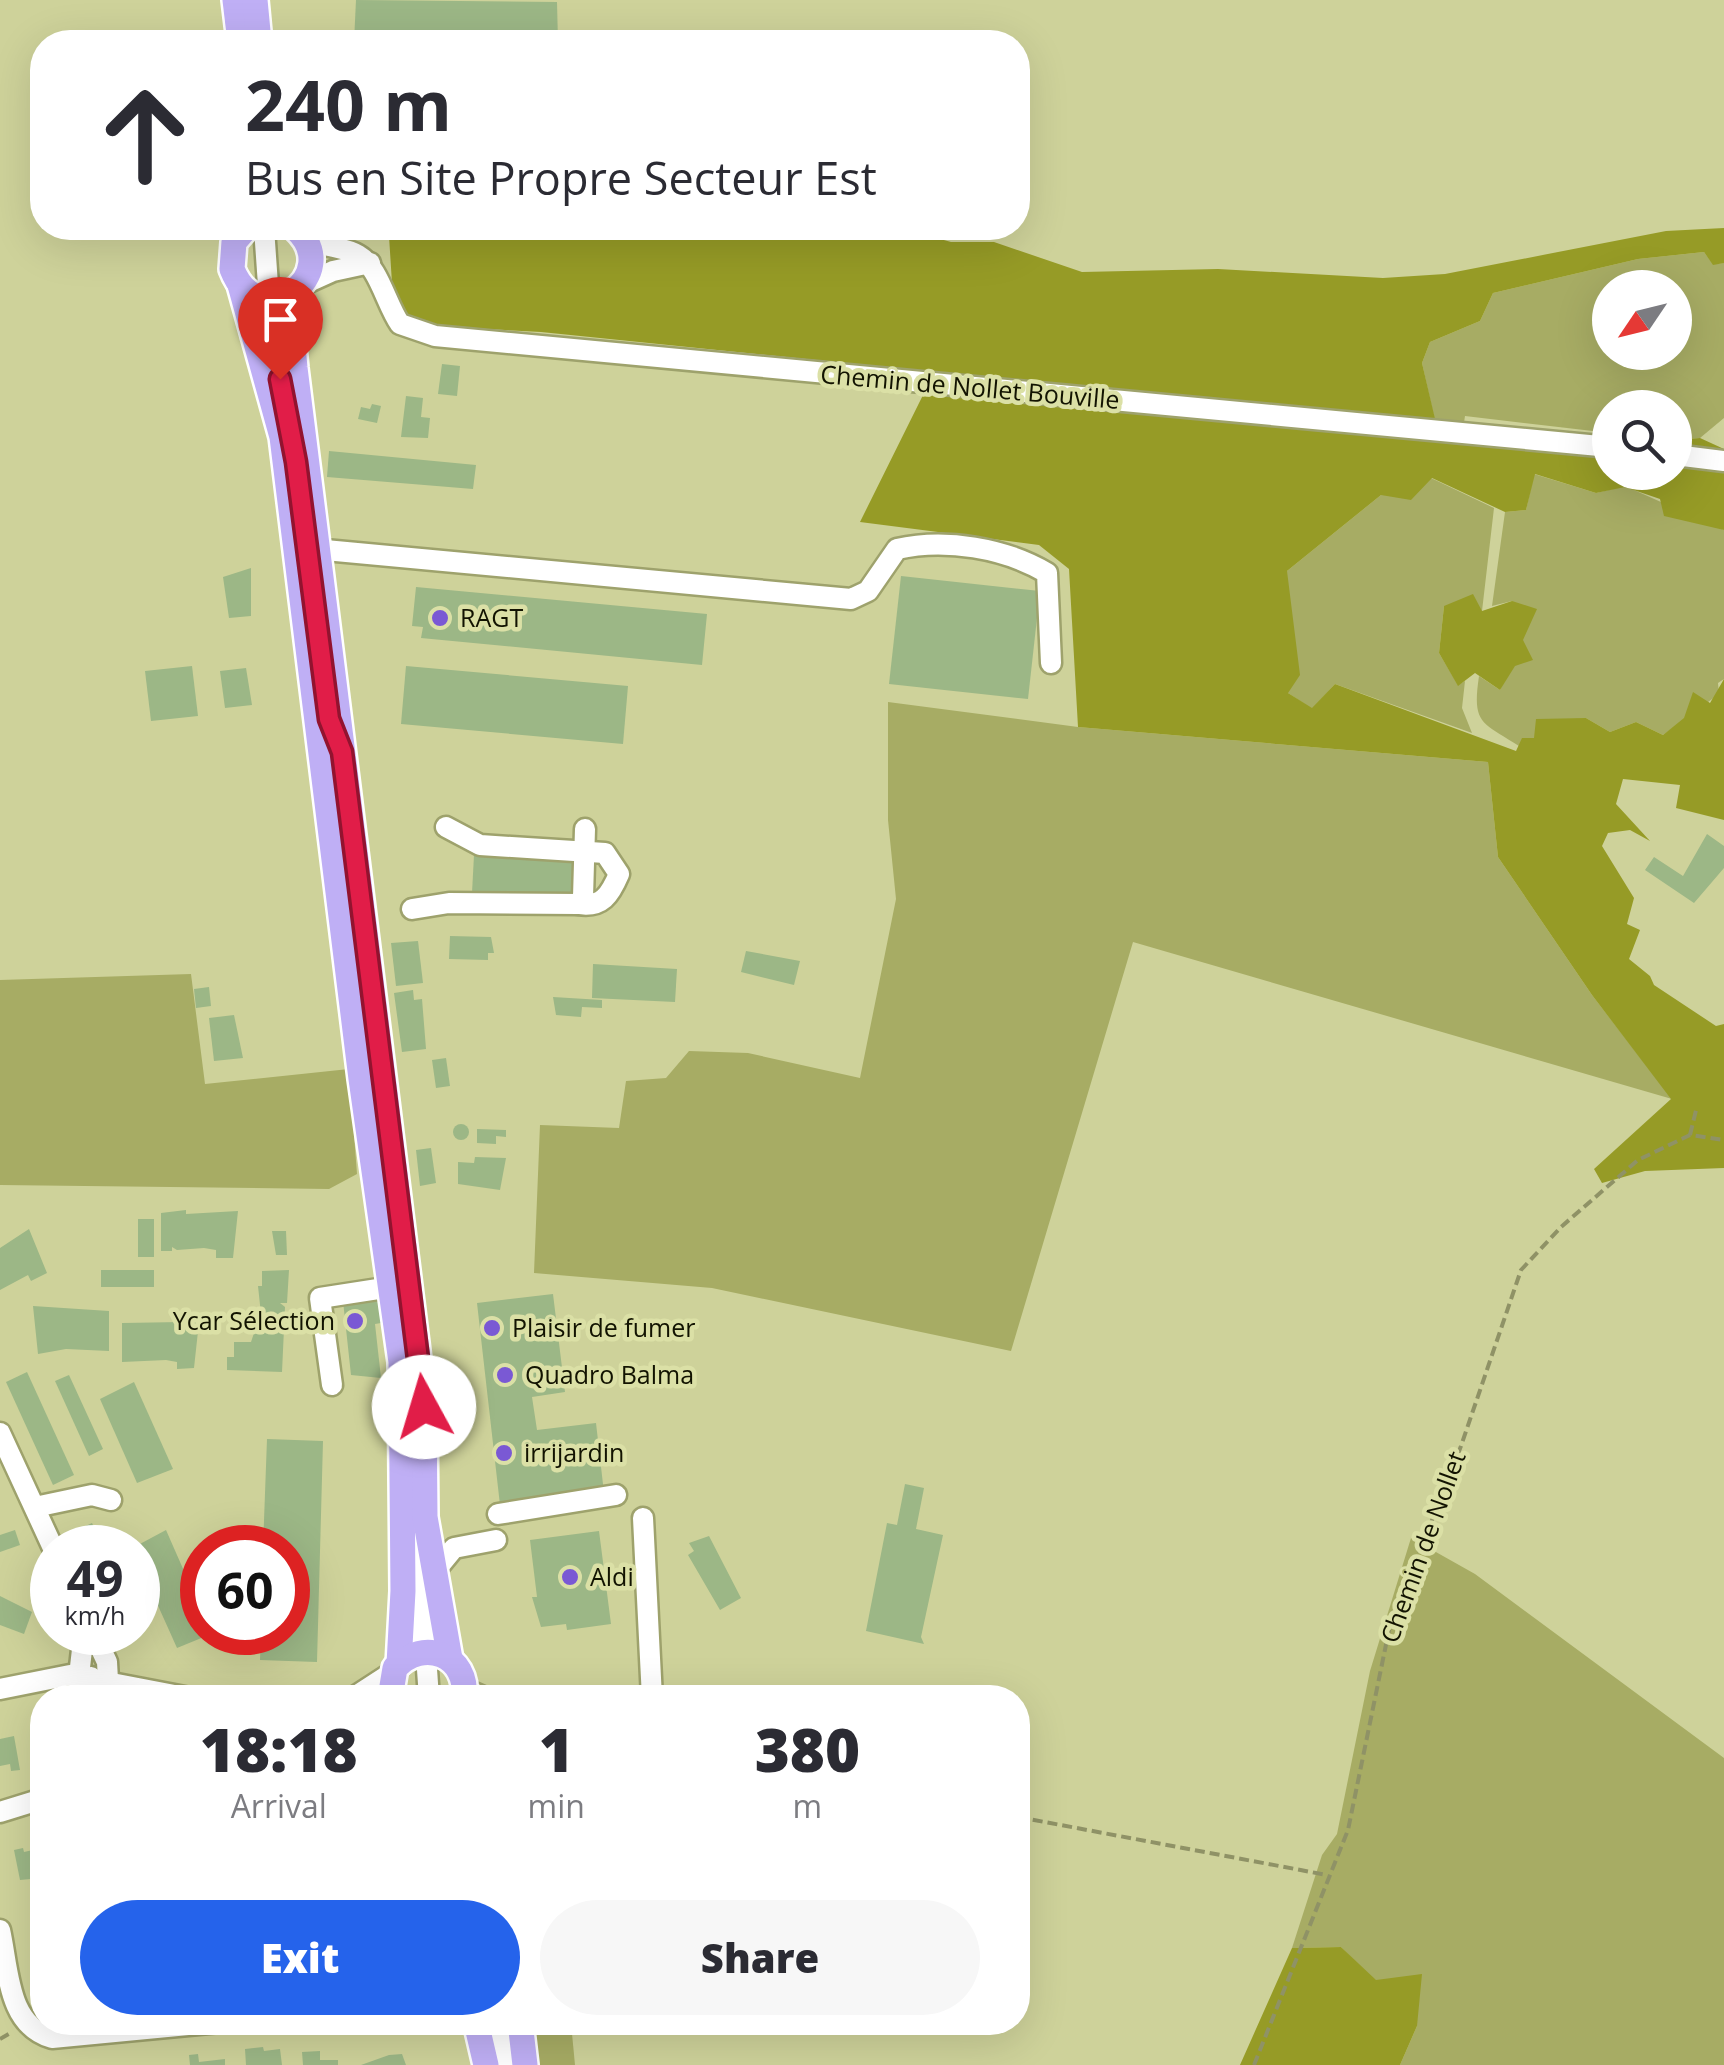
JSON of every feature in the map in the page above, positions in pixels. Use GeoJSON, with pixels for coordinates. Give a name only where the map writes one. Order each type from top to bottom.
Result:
{"type":"FeatureCollection","features":[{"type":"Feature","properties":{"kind":"main road"},"geometry":{"type":"LineString","coordinates":[[235,0],[239,30]]}},
{"type":"Feature","properties":{"kind":"main road"},"geometry":{"type":"LineString","coordinates":[[254,0],[258,30]]}},
{"type":"Feature","properties":{"kind":"main road"},"geometry":{"type":"LineString","coordinates":[[236,240],[230,260],[282,437],[405,1402],[394,1678]]}},
{"type":"Feature","properties":{"kind":"main road"},"geometry":{"type":"LineString","coordinates":[[303,240],[311,259],[298,288],[291,325],[417,1336],[424,1407],[428,1577],[450,1659],[467,1685]]}},
{"type":"Feature","properties":{"kind":"main road"},"geometry":{"type":"LineString","coordinates":[[240,285],[268,299],[298,288]]}},
{"type":"Feature","properties":{"kind":"main road"},"geometry":{"type":"LineString","coordinates":[[394,1678],[423,1651],[450,1659]]}},
{"type":"Feature","properties":{"kind":"main road"},"geometry":{"type":"LineString","coordinates":[[479,2035],[486,2065]]}},
{"type":"Feature","properties":{"kind":"main road"},"geometry":{"type":"LineString","coordinates":[[522,2035],[525,2065]]}},
{"type":"Feature","properties":{"kind":"street"},"geometry":{"type":"LineString","coordinates":[[245,0],[248,30]]}},
{"type":"Feature","properties":{"kind":"street"},"geometry":{"type":"LineString","coordinates":[[265,240],[268,299],[296,462],[329,719],[342,752]]}},
{"type":"Feature","properties":{"kind":"street"},"geometry":{"type":"LineString","coordinates":[[315,240],[334,250],[354,252],[370,264]]}},
{"type":"Feature","properties":{"kind":"street"},"geometry":{"type":"LineString","coordinates":[[298,288],[333,271],[370,264]]}},
{"type":"Feature","properties":{"kind":"street","name":"Chemin de Nollet Bouville"},"geometry":{"type":"LineString","coordinates":[[370,264],[400,324],[435,336],[1592,446]]}},
{"type":"Feature","properties":{"kind":"street"},"geometry":{"type":"LineString","coordinates":[[280,379],[282,437]]}},
{"type":"Feature","properties":{"kind":"street"},"geometry":{"type":"LineString","coordinates":[[1692,457],[1724,461]]}},
{"type":"Feature","properties":{"kind":"street"},"geometry":{"type":"LineString","coordinates":[[324,550],[850,599],[868,591],[897,549],[927,542],[1020,557],[1047,574],[1051,663]]}},
{"type":"Feature","properties":{"kind":"street"},"geometry":{"type":"LineString","coordinates":[[325,781],[341,834],[414,1388],[428,1577],[423,1651],[428,1685]]}},
{"type":"Feature","properties":{"kind":"street"},"geometry":{"type":"LineString","coordinates":[[412,909],[449,903],[600,903],[610,895],[619,874],[605,853],[584,840],[480,845],[446,826]]}},
{"type":"Feature","properties":{"kind":"street"},"geometry":{"type":"LineString","coordinates":[[580,901],[584,840]]}},
{"type":"Feature","properties":{"kind":"street"},"geometry":{"type":"LineString","coordinates":[[332,1385],[320,1298],[392,1287]]}},
{"type":"Feature","properties":{"kind":"street"},"geometry":{"type":"LineString","coordinates":[[0,1433],[43,1525]]}},
{"type":"Feature","properties":{"kind":"street"},"geometry":{"type":"LineString","coordinates":[[36,1508],[92,1495],[111,1500]]}},
{"type":"Feature","properties":{"kind":"street"},"geometry":{"type":"LineString","coordinates":[[498,1514],[616,1495]]}},
{"type":"Feature","properties":{"kind":"street"},"geometry":{"type":"LineString","coordinates":[[643,1518],[651,1685]]}},
{"type":"Feature","properties":{"kind":"street"},"geometry":{"type":"LineString","coordinates":[[428,1577],[454,1548],[496,1540]]}},
{"type":"Feature","properties":{"kind":"street"},"geometry":{"type":"LineString","coordinates":[[91,1655],[100,1685]]}},
{"type":"Feature","properties":{"kind":"street"},"geometry":{"type":"LineString","coordinates":[[100,1685],[107,1662],[104,1655]]}},
{"type":"Feature","properties":{"kind":"street"},"geometry":{"type":"LineString","coordinates":[[0,1689],[30,1688]]}},
{"type":"Feature","properties":{"kind":"street"},"geometry":{"type":"LineString","coordinates":[[0,1812],[30,1803]]}},
{"type":"Feature","properties":{"kind":"street"},"geometry":{"type":"LineString","coordinates":[[0,1930],[18,2014],[30,2028]]}},
{"type":"Feature","properties":{"kind":"street"},"geometry":{"type":"LineString","coordinates":[[39,2035],[84,2035]]}},
{"type":"Feature","properties":{"kind":"street"},"geometry":{"type":"LineString","coordinates":[[500,2035],[504,2065]]}},
{"type":"Feature","properties":{"kind":"path"},"geometry":{"type":"LineString","coordinates":[[1696,1106],[1690,1136],[1724,1140]]}},
{"type":"Feature","properties":{"kind":"path","name":"Chemin de Nollet"},"geometry":{"type":"LineString","coordinates":[[1254,2065],[1313,1923],[1327,1874],[1348,1830],[1389,1630],[1461,1446],[1522,1270],[1562,1226],[1638,1160],[1690,1136]]}},
{"type":"Feature","properties":{"kind":"path"},"geometry":{"type":"LineString","coordinates":[[1030,1819],[1327,1874]]}},
{"type":"Feature","properties":{"kind":"green space"},"geometry":{"type":"Polygon","coordinates":[[[1704,252],[1713,264],[1724,263],[1724,418],[1700,438],[1692,439],[1692,390],[1592,390],[1592,431],[1465,416],[1463,429],[1436,426],[1422,363],[1430,342],[1480,321],[1493,293],[1638,259],[1704,252]]]}},
{"type":"Feature","properties":{"kind":"green space"},"geometry":{"type":"Polygon","coordinates":[[[1534,474],[1596,493],[1634,490],[1724,530],[1724,679],[1718,683],[1719,694],[1663,735],[1636,722],[1610,732],[1586,718],[1519,746],[1488,726],[1477,704],[1479,676],[1500,690],[1522,640],[1512,601],[1492,606],[1505,512],[1526,510],[1534,474]]]}},
{"type":"Feature","properties":{"kind":"green space"},"geometry":{"type":"Polygon","coordinates":[[[1431,478],[1494,508],[1482,611],[1444,606],[1439,653],[1458,685],[1465,681],[1462,708],[1472,733],[1335,684],[1312,709],[1288,693],[1287,571],[1381,495],[1431,478]]]}},
{"type":"Feature","properties":{"kind":"green space"},"geometry":{"type":"Polygon","coordinates":[[[888,702],[1078,727],[1488,762],[1498,857],[1592,995],[1672,1099],[1133,942],[1011,1351],[712,1288],[534,1273],[540,1125],[619,1128],[626,1081],[666,1078],[689,1051],[748,1053],[860,1078],[896,899],[888,820],[888,702]]]}},
{"type":"Feature","properties":{"kind":"green space"},"geometry":{"type":"Polygon","coordinates":[[[191,974],[205,1084],[349,1069],[357,1174],[329,1189],[0,1185],[0,980],[191,974]]]}},
{"type":"Feature","properties":{"kind":"green space"},"geometry":{"type":"Polygon","coordinates":[[[1411,1538],[1475,1574],[1724,1758],[1724,2065],[1400,2065],[1417,2026],[1341,1947],[1292,1948],[1322,1855],[1337,1834],[1370,1671],[1411,1538]]]}},
{"type":"Feature","properties":{"kind":"green space"},"geometry":{"type":"Polygon","coordinates":[[[534,2035],[572,2035],[575,2065],[538,2065],[534,2035]]]}},
{"type":"Feature","properties":{"kind":"shaded area"},"geometry":{"type":"Polygon","coordinates":[[[1724,228],[1724,263],[1713,265],[1704,252],[1638,259],[1493,293],[1480,321],[1430,342],[1422,363],[1439,436],[1592,452],[1592,490],[1610,490],[1596,493],[1535,474],[1526,510],[1505,512],[1432,478],[1411,500],[1381,495],[1287,571],[1300,675],[1288,693],[1312,708],[1335,684],[1516,751],[1522,738],[1534,738],[1536,719],[1586,718],[1610,732],[1636,722],[1663,735],[1684,718],[1693,692],[1710,703],[1724,679],[1724,820],[1676,808],[1680,785],[1623,779],[1616,804],[1650,841],[1630,830],[1608,833],[1602,846],[1634,898],[1627,924],[1640,930],[1629,959],[1650,976],[1654,985],[1716,1026],[1724,1024],[1724,1168],[1645,1171],[1602,1183],[1594,1169],[1671,1099],[1592,995],[1498,857],[1488,762],[1078,727],[1069,569],[1039,545],[860,522],[926,389],[1228,402],[541,332],[431,326],[403,315],[392,283],[389,240],[944,240],[994,242],[1082,272],[1218,269],[1383,278],[1445,274],[1666,231],[1724,228]]]}},
{"type":"Feature","properties":{"kind":"shaded area"},"geometry":{"type":"Polygon","coordinates":[[[1700,438],[1724,449],[1724,530],[1664,516],[1660,499],[1634,490],[1692,490],[1692,439],[1700,438]]]}},
{"type":"Feature","properties":{"kind":"shaded area"},"geometry":{"type":"Polygon","coordinates":[[[1473,594],[1482,611],[1512,601],[1537,609],[1523,640],[1533,660],[1515,666],[1500,690],[1475,673],[1458,686],[1439,653],[1444,606],[1473,594]]]}},
{"type":"Feature","properties":{"kind":"shaded area"},"geometry":{"type":"Polygon","coordinates":[[[1341,1947],[1376,1980],[1422,1974],[1417,2026],[1400,2065],[1240,2065],[1292,1948],[1341,1947]]]}},
{"type":"Feature","properties":{"kind":"building"},"geometry":{"type":"Polygon","coordinates":[[[356,0],[557,2],[558,30],[355,30],[356,0]]]}},
{"type":"Feature","properties":{"kind":"building"},"geometry":{"type":"Polygon","coordinates":[[[442,364],[460,366],[457,396],[438,394],[442,364]]]}},
{"type":"Feature","properties":{"kind":"building"},"geometry":{"type":"Polygon","coordinates":[[[406,396],[423,398],[421,417],[430,418],[428,438],[401,437],[406,396]]]}},
{"type":"Feature","properties":{"kind":"building"},"geometry":{"type":"Polygon","coordinates":[[[372,404],[381,406],[377,423],[358,419],[361,407],[370,409],[372,404]]]}},
{"type":"Feature","properties":{"kind":"building"},"geometry":{"type":"Polygon","coordinates":[[[329,451],[476,465],[473,489],[327,477],[329,451]]]}},
{"type":"Feature","properties":{"kind":"building"},"geometry":{"type":"Polygon","coordinates":[[[251,568],[251,616],[229,618],[223,577],[251,568]]]}},
{"type":"Feature","properties":{"kind":"building"},"geometry":{"type":"Polygon","coordinates":[[[901,576],[1040,591],[1028,699],[889,684],[901,576]]]}},
{"type":"Feature","properties":{"kind":"building"},"geometry":{"type":"Polygon","coordinates":[[[416,587],[707,614],[702,665],[421,638],[423,627],[412,626],[416,587]]]}},
{"type":"Feature","properties":{"kind":"building"},"geometry":{"type":"Polygon","coordinates":[[[192,666],[198,716],[151,721],[145,671],[192,666]]]}},
{"type":"Feature","properties":{"kind":"building"},"geometry":{"type":"Polygon","coordinates":[[[406,666],[628,686],[623,744],[401,724],[406,666]]]}},
{"type":"Feature","properties":{"kind":"building"},"geometry":{"type":"Polygon","coordinates":[[[246,668],[252,705],[225,708],[220,671],[246,668]]]}},
{"type":"Feature","properties":{"kind":"building"},"geometry":{"type":"Polygon","coordinates":[[[1707,834],[1724,846],[1724,868],[1694,903],[1645,870],[1654,857],[1683,876],[1707,834]]]}},
{"type":"Feature","properties":{"kind":"building"},"geometry":{"type":"Polygon","coordinates":[[[474,855],[575,859],[578,895],[472,893],[474,855]]]}},
{"type":"Feature","properties":{"kind":"building"},"geometry":{"type":"Polygon","coordinates":[[[450,936],[491,937],[494,953],[488,953],[488,960],[449,959],[450,936]]]}},
{"type":"Feature","properties":{"kind":"building"},"geometry":{"type":"Polygon","coordinates":[[[418,941],[423,983],[396,986],[391,943],[418,941]]]}},
{"type":"Feature","properties":{"kind":"building"},"geometry":{"type":"Polygon","coordinates":[[[746,951],[800,961],[794,985],[741,972],[746,951]]]}},
{"type":"Feature","properties":{"kind":"building"},"geometry":{"type":"Polygon","coordinates":[[[593,964],[677,969],[675,1002],[592,998],[593,964]]]}},
{"type":"Feature","properties":{"kind":"building"},"geometry":{"type":"Polygon","coordinates":[[[209,987],[211,1006],[196,1008],[194,989],[209,987]]]}},
{"type":"Feature","properties":{"kind":"building"},"geometry":{"type":"Polygon","coordinates":[[[413,990],[414,1000],[422,999],[426,1049],[402,1052],[394,993],[413,990]]]}},
{"type":"Feature","properties":{"kind":"building"},"geometry":{"type":"Polygon","coordinates":[[[553,997],[602,1000],[602,1008],[582,1007],[581,1017],[556,1015],[553,997]]]}},
{"type":"Feature","properties":{"kind":"building"},"geometry":{"type":"Polygon","coordinates":[[[234,1015],[243,1058],[214,1061],[209,1018],[234,1015]]]}},
{"type":"Feature","properties":{"kind":"building"},"geometry":{"type":"Polygon","coordinates":[[[446,1058],[450,1086],[436,1088],[432,1060],[446,1058]]]}},
{"type":"Feature","properties":{"kind":"building"},"geometry":{"type":"Polygon","coordinates":[[[461,1124],[469,1132],[461,1140],[453,1132],[461,1124]]]}},
{"type":"Feature","properties":{"kind":"building"},"geometry":{"type":"Polygon","coordinates":[[[477,1129],[506,1130],[506,1137],[496,1136],[496,1144],[477,1143],[477,1129]]]}},
{"type":"Feature","properties":{"kind":"building"},"geometry":{"type":"Polygon","coordinates":[[[431,1148],[436,1183],[420,1186],[416,1150],[431,1148]]]}},
{"type":"Feature","properties":{"kind":"building"},"geometry":{"type":"Polygon","coordinates":[[[475,1157],[506,1158],[500,1190],[458,1184],[458,1162],[474,1163],[475,1157]]]}},
{"type":"Feature","properties":{"kind":"building"},"geometry":{"type":"Polygon","coordinates":[[[186,1210],[186,1214],[238,1211],[233,1258],[216,1258],[216,1250],[204,1248],[172,1247],[172,1251],[161,1251],[161,1213],[186,1210]]]}},
{"type":"Feature","properties":{"kind":"building"},"geometry":{"type":"Polygon","coordinates":[[[138,1219],[154,1219],[154,1257],[138,1257],[138,1219]]]}},
{"type":"Feature","properties":{"kind":"building"},"geometry":{"type":"Polygon","coordinates":[[[29,1229],[47,1273],[31,1281],[28,1275],[0,1290],[0,1248],[29,1229]]]}},
{"type":"Feature","properties":{"kind":"building"},"geometry":{"type":"Polygon","coordinates":[[[272,1231],[286,1231],[287,1255],[276,1255],[272,1231]]]}},
{"type":"Feature","properties":{"kind":"building"},"geometry":{"type":"Polygon","coordinates":[[[101,1270],[154,1270],[154,1287],[101,1287],[101,1270]]]}},
{"type":"Feature","properties":{"kind":"building"},"geometry":{"type":"Polygon","coordinates":[[[289,1270],[287,1303],[280,1303],[285,1307],[282,1372],[227,1370],[227,1357],[234,1357],[234,1342],[251,1342],[254,1333],[263,1333],[258,1286],[262,1286],[262,1271],[289,1270]]]}},
{"type":"Feature","properties":{"kind":"building"},"geometry":{"type":"Polygon","coordinates":[[[553,1294],[565,1392],[532,1397],[537,1430],[596,1423],[604,1493],[500,1505],[477,1303],[553,1294]]]}},
{"type":"Feature","properties":{"kind":"building"},"geometry":{"type":"Polygon","coordinates":[[[377,1297],[381,1323],[375,1324],[381,1378],[351,1375],[343,1301],[377,1297]]]}},
{"type":"Feature","properties":{"kind":"building"},"geometry":{"type":"Polygon","coordinates":[[[33,1306],[109,1311],[109,1351],[66,1349],[38,1354],[33,1306]]]}},
{"type":"Feature","properties":{"kind":"building"},"geometry":{"type":"Polygon","coordinates":[[[199,1322],[194,1368],[177,1369],[177,1362],[166,1360],[122,1362],[122,1323],[199,1322]]]}},
{"type":"Feature","properties":{"kind":"building"},"geometry":{"type":"Polygon","coordinates":[[[27,1372],[74,1475],[53,1485],[6,1382],[27,1372]]]}},
{"type":"Feature","properties":{"kind":"building"},"geometry":{"type":"Polygon","coordinates":[[[69,1375],[103,1449],[89,1456],[55,1381],[69,1375]]]}},
{"type":"Feature","properties":{"kind":"building"},"geometry":{"type":"Polygon","coordinates":[[[134,1382],[173,1469],[137,1483],[100,1399],[134,1382]]]}},
{"type":"Feature","properties":{"kind":"building"},"geometry":{"type":"Polygon","coordinates":[[[267,1439],[323,1441],[317,1662],[260,1660],[260,1655],[310,1655],[310,1525],[264,1525],[267,1439]]]}},
{"type":"Feature","properties":{"kind":"building"},"geometry":{"type":"Polygon","coordinates":[[[905,1484],[924,1488],[916,1529],[943,1535],[921,1637],[924,1644],[866,1631],[887,1523],[897,1525],[905,1484]]]}},
{"type":"Feature","properties":{"kind":"building"},"geometry":{"type":"Polygon","coordinates":[[[15,1530],[20,1545],[0,1552],[0,1535],[15,1530]]]}},
{"type":"Feature","properties":{"kind":"building"},"geometry":{"type":"Polygon","coordinates":[[[166,1530],[180,1562],[177,1648],[160,1610],[160,1533],[166,1530]]]}},
{"type":"Feature","properties":{"kind":"building","name":"Aldi"},"geometry":{"type":"Polygon","coordinates":[[[599,1531],[611,1624],[567,1630],[566,1624],[541,1627],[532,1597],[537,1597],[530,1540],[599,1531]]]}},
{"type":"Feature","properties":{"kind":"building"},"geometry":{"type":"Polygon","coordinates":[[[709,1536],[741,1598],[720,1610],[688,1555],[694,1551],[689,1543],[709,1536]]]}},
{"type":"Feature","properties":{"kind":"building"},"geometry":{"type":"Polygon","coordinates":[[[0,1596],[30,1611],[24,1634],[0,1625],[0,1596]]]}},
{"type":"Feature","properties":{"kind":"building"},"geometry":{"type":"Polygon","coordinates":[[[14,1736],[20,1770],[11,1771],[10,1764],[0,1766],[0,1739],[14,1736]]]}},
{"type":"Feature","properties":{"kind":"building"},"geometry":{"type":"Polygon","coordinates":[[[14,1850],[30,1851],[30,1879],[20,1880],[14,1850]]]}},
{"type":"Feature","properties":{"kind":"building"},"geometry":{"type":"Polygon","coordinates":[[[263,2047],[264,2051],[280,2049],[282,2065],[246,2065],[245,2049],[263,2047]]]}},
{"type":"Feature","properties":{"kind":"building"},"geometry":{"type":"Polygon","coordinates":[[[320,2051],[320,2060],[338,2060],[338,2065],[303,2065],[302,2052],[320,2051]]]}},
{"type":"Feature","properties":{"kind":"building"},"geometry":{"type":"Polygon","coordinates":[[[198,2054],[199,2062],[225,2059],[225,2065],[190,2065],[189,2055],[198,2054]]]}},
{"type":"Feature","properties":{"kind":"building"},"geometry":{"type":"Polygon","coordinates":[[[402,2054],[406,2065],[361,2065],[389,2055],[402,2054]]]}},
{"type":"Feature","properties":{"kind":"place","name":"RAGT"},"geometry":{"type":"Point","coordinates":[440,618]}},
{"type":"Feature","properties":{"kind":"place","name":"Ycar Sélection"},"geometry":{"type":"Point","coordinates":[355,1321]}},
{"type":"Feature","properties":{"kind":"place","name":"Plaisir de fumer"},"geometry":{"type":"Point","coordinates":[492,1328]}},
{"type":"Feature","properties":{"kind":"place","name":"Quadro Balma"},"geometry":{"type":"Point","coordinates":[505,1375]}},
{"type":"Feature","properties":{"kind":"place","name":"irrijardin"},"geometry":{"type":"Point","coordinates":[504,1453]}},
{"type":"Feature","properties":{"kind":"place","name":"Aldi"},"geometry":{"type":"Point","coordinates":[570,1577]}},
{"type":"Feature","properties":{"kind":"route"},"geometry":{"type":"LineString","coordinates":[[280,379],[296,462],[329,719],[342,752],[424,1407]]}}]}
